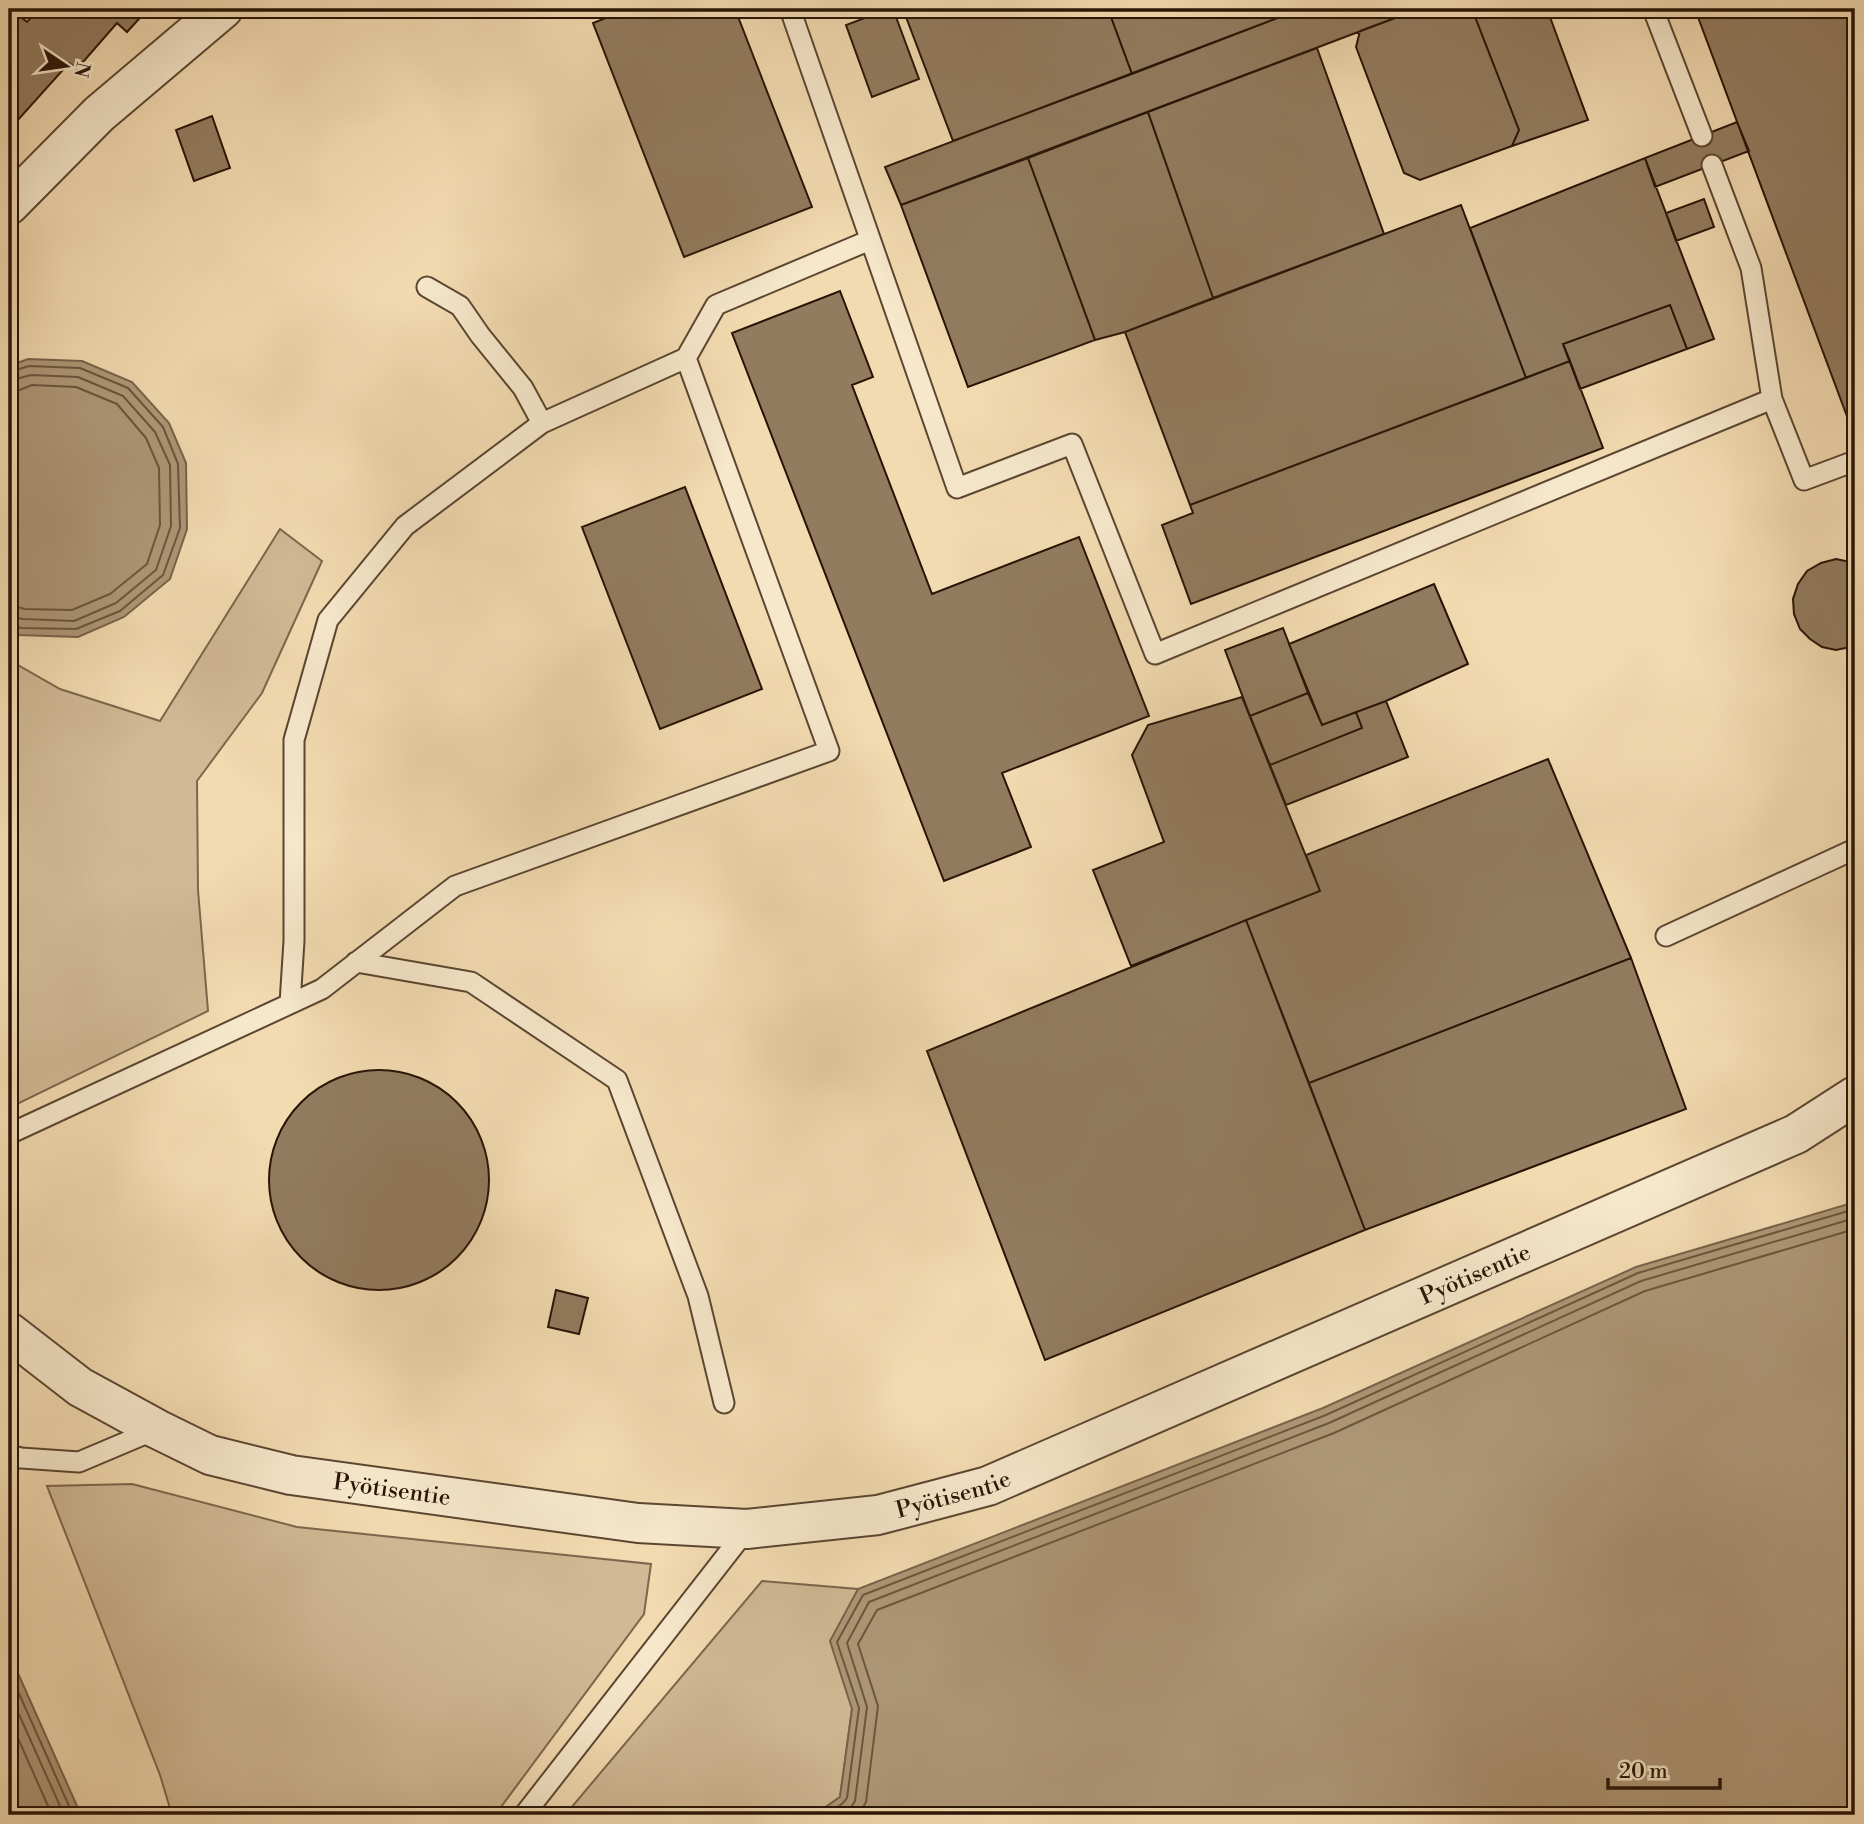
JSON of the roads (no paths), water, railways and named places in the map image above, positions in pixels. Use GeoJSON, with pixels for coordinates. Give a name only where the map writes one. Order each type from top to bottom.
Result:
{"type":"FeatureCollection","features":[{"type":"Feature","properties":{"kind":"street"},"geometry":{"type":"LineString","coordinates":[[9,205],[99,114],[209,16]]}},
{"type":"Feature","properties":{"kind":"street","name":"Pyötisentie"},"geometry":{"type":"LineString","coordinates":[[9,1332],[80,1388],[157,1429],[209,1455],[291,1475],[638,1523],[747,1528],[878,1515],[988,1486],[1796,1134],[1855,1096]]}},
{"type":"Feature","properties":{"kind":"lane"},"geometry":{"type":"LineString","coordinates":[[1653,9],[1702,136]]}},
{"type":"Feature","properties":{"kind":"lane"},"geometry":{"type":"LineString","coordinates":[[797,11],[870,240],[957,488],[1072,444],[1155,654],[1772,400]]}},
{"type":"Feature","properties":{"kind":"lane"},"geometry":{"type":"LineString","coordinates":[[1712,165],[1751,268],[1772,400],[1804,480],[1855,461]]}},
{"type":"Feature","properties":{"kind":"lane"},"geometry":{"type":"LineString","coordinates":[[290,1003],[294,941],[294,740],[328,620],[405,526],[542,423],[686,358],[716,305],[870,240]]}},
{"type":"Feature","properties":{"kind":"lane"},"geometry":{"type":"LineString","coordinates":[[427,287],[460,306],[523,388],[542,423]]}},
{"type":"Feature","properties":{"kind":"lane"},"geometry":{"type":"LineString","coordinates":[[9,1134],[322,989],[455,886],[829,751],[686,358]]}},
{"type":"Feature","properties":{"kind":"lane"},"geometry":{"type":"LineString","coordinates":[[1665,936],[1855,849]]}},
{"type":"Feature","properties":{"kind":"lane"},"geometry":{"type":"LineString","coordinates":[[356,962],[471,982],[617,1080],[698,1296],[724,1404]]}},
{"type":"Feature","properties":{"kind":"lane"},"geometry":{"type":"LineString","coordinates":[[9,1455],[79,1462],[157,1429]]}},
{"type":"Feature","properties":{"kind":"lane"},"geometry":{"type":"LineString","coordinates":[[524,1815],[747,1528]]}},
{"type":"Feature","properties":{"kind":"water"},"geometry":{"type":"Polygon","coordinates":[[[28,359],[82,361],[132,382],[169,423],[186,463],[187,529],[170,579],[124,617],[78,637],[18,635],[9,630],[9,366],[28,359]]]}},
{"type":"Feature","properties":{"kind":"water"},"geometry":{"type":"Polygon","coordinates":[[[1855,1199],[1855,1815],[814,1815],[840,1797],[852,1709],[830,1641],[858,1589],[1323,1408],[1636,1267],[1852,1203],[1855,1199]]]}},
{"type":"Feature","properties":{"kind":"water"},"geometry":{"type":"Polygon","coordinates":[[[9,1653],[81,1815],[9,1815],[9,1653]]]}}]}
